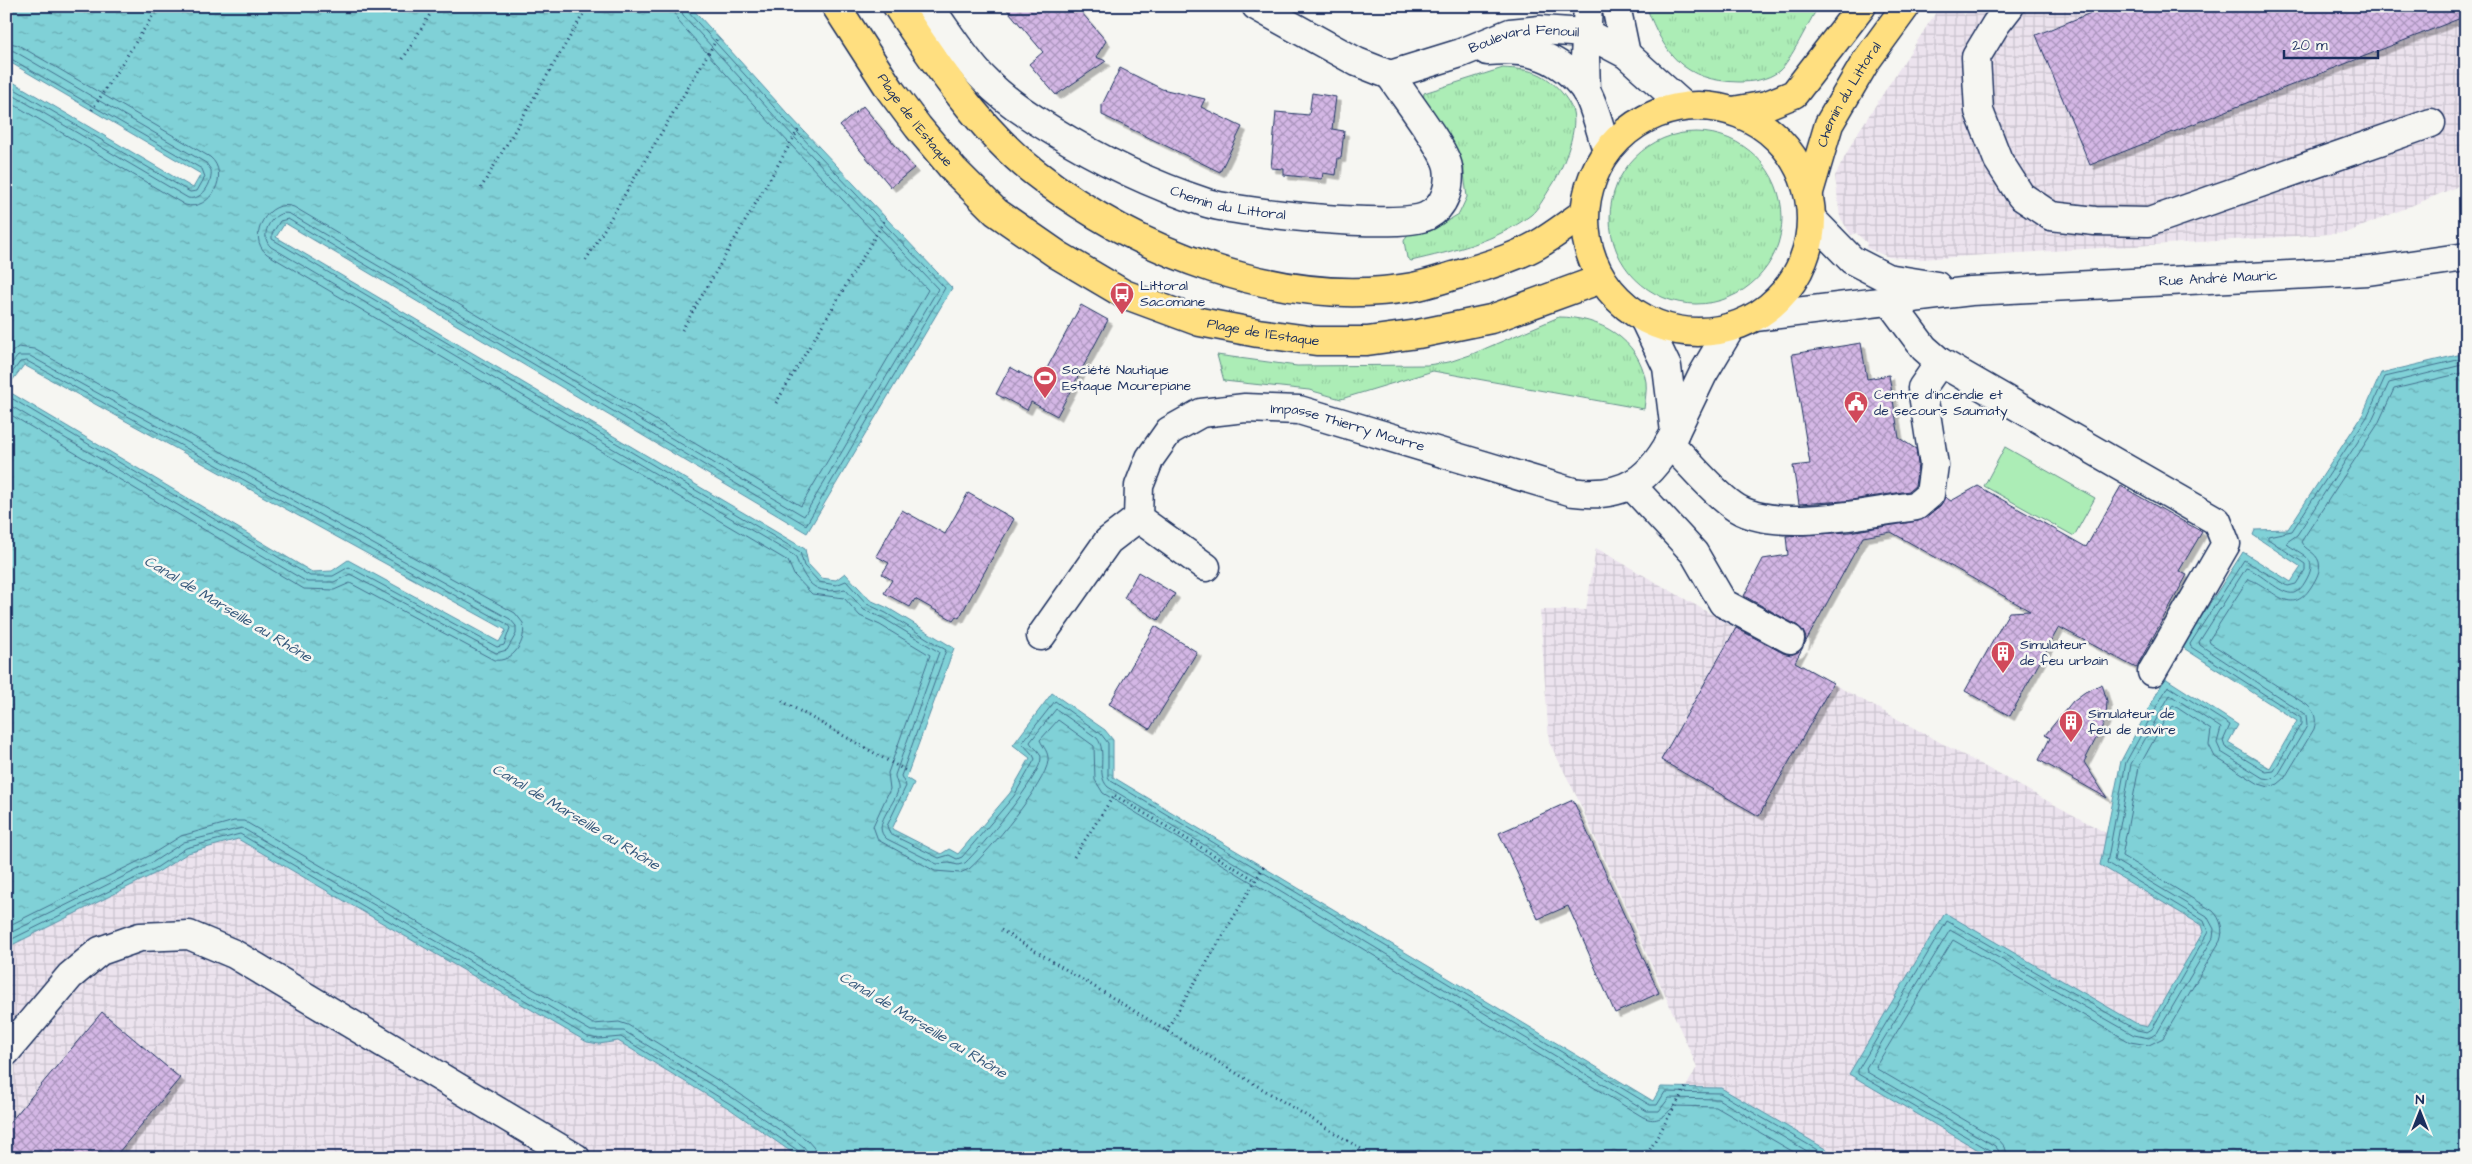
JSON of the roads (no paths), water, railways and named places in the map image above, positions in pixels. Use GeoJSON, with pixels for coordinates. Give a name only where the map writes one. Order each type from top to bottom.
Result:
{"type":"FeatureCollection","features":[{"type":"Feature","properties":{"kind":"main road","name":"Plage de l'Estaque"},"geometry":{"type":"LineString","coordinates":[[836,6],[890,91],[912,120],[954,170],[996,212],[1058,255],[1124,294],[1200,322],[1258,334],[1316,341],[1367,341],[1418,334],[1491,319],[1601,279]]}},
{"type":"Feature","properties":{"kind":"main road"},"geometry":{"type":"LineString","coordinates":[[897,6],[939,68],[997,138],[1033,172],[1087,208],[1143,240],[1214,269],[1268,284],[1324,290],[1366,291],[1414,287],[1480,268],[1536,246],[1584,213]]}},
{"type":"Feature","properties":{"kind":"main road"},"geometry":{"type":"LineString","coordinates":[[1733,111],[1767,128],[1793,157],[1808,192],[1812,219],[1805,258],[1785,292],[1743,322],[1686,332],[1644,319],[1620,302],[1601,279],[1588,247],[1584,213],[1591,180],[1607,150],[1641,120],[1684,106],[1733,111],[1767,106],[1794,94],[1862,6]]}},
{"type":"Feature","properties":{"kind":"main road","name":"Chemin du Littoral"},"geometry":{"type":"LineString","coordinates":[[1808,192],[1829,124],[1866,61],[1906,6]]}},
{"type":"Feature","properties":{"kind":"street","name":"Chemin du Littoral"},"geometry":{"type":"LineString","coordinates":[[929,6],[983,78],[1048,128],[1094,155],[1208,203],[1281,215],[1403,222],[1427,216],[1444,201],[1448,183],[1448,167],[1439,148],[1390,75]]}},
{"type":"Feature","properties":{"kind":"street"},"geometry":{"type":"LineString","coordinates":[[1256,6],[1357,62],[1390,75]]}},
{"type":"Feature","properties":{"kind":"street"},"geometry":{"type":"LineString","coordinates":[[1586,92],[1588,6]]}},
{"type":"Feature","properties":{"kind":"street"},"geometry":{"type":"LineString","coordinates":[[1616,6],[1626,54]]}},
{"type":"Feature","properties":{"kind":"street"},"geometry":{"type":"LineString","coordinates":[[2010,6],[1996,24],[1976,57],[1979,111],[1998,160],[2022,196],[2051,216],[2096,221],[2149,222],[2431,123]]}},
{"type":"Feature","properties":{"kind":"street","name":"Boulevard Fenouil"},"geometry":{"type":"LineString","coordinates":[[1390,75],[1461,53],[1510,33],[1540,30],[1586,33],[1626,54],[1684,106]]}},
{"type":"Feature","properties":{"kind":"street","name":"Boulevard Fenouil"},"geometry":{"type":"LineString","coordinates":[[1461,53],[1514,48],[1534,53],[1560,64],[1586,92],[1607,150]]}},
{"type":"Feature","properties":{"kind":"street","name":"Rue André Mauric"},"geometry":{"type":"LineString","coordinates":[[1812,219],[1852,260],[1887,278],[1971,291]]}},
{"type":"Feature","properties":{"kind":"street","name":"Rue André Mauric"},"geometry":{"type":"LineString","coordinates":[[1743,322],[1889,300],[1971,291],[2368,271],[2466,257]]}},
{"type":"Feature","properties":{"kind":"street"},"geometry":{"type":"LineString","coordinates":[[1889,300],[1924,348],[1940,362],[2217,521],[2226,544],[2152,672]]}},
{"type":"Feature","properties":{"kind":"street"},"geometry":{"type":"LineString","coordinates":[[1644,319],[1667,367],[1672,438],[1733,506],[1760,519],[1791,522],[1916,506],[1930,494],[1934,465],[1922,388],[1940,362]]}},
{"type":"Feature","properties":{"kind":"street"},"geometry":{"type":"LineString","coordinates":[[1743,322],[1703,374],[1672,438],[1640,480],[1632,486],[1694,553],[1723,603],[1790,639]]}},
{"type":"Feature","properties":{"kind":"street","name":"Impasse Thierry Mourre"},"geometry":{"type":"LineString","coordinates":[[1138,518],[1138,486],[1150,458],[1169,431],[1201,413],[1245,408],[1299,410],[1573,492],[1595,495],[1632,486]]}},
{"type":"Feature","properties":{"kind":"street"},"geometry":{"type":"LineString","coordinates":[[1041,636],[1108,541],[1138,518],[1206,567]]}},
{"type":"Feature","properties":{"kind":"street"},"geometry":{"type":"LineString","coordinates":[[6,1052],[70,976],[100,951],[140,938],[189,935],[234,954],[540,1149],[576,1158]]}},
{"type":"Feature","properties":{"kind":"water","name":"Canal de Marseille au Rhône"},"geometry":{"type":"Polygon","coordinates":[[[6,6],[690,6],[787,113],[952,288],[807,533],[285,223],[276,237],[805,549],[808,564],[821,578],[836,580],[845,573],[870,600],[888,608],[954,648],[906,778],[914,783],[892,829],[941,854],[949,849],[958,854],[1010,793],[1030,758],[1013,745],[1052,693],[1105,730],[1113,740],[1113,777],[1653,1101],[1661,1087],[1721,1088],[1841,1158],[800,1158],[730,1109],[618,1041],[599,1044],[587,1042],[238,839],[188,853],[158,872],[6,948],[6,390],[312,572],[332,571],[348,560],[499,642],[506,630],[24,365],[6,389],[6,78],[193,188],[201,174],[6,60],[6,6]]]}},
{"type":"Feature","properties":{"kind":"water"},"geometry":{"type":"Polygon","coordinates":[[[2466,353],[2466,1158],[1992,1158],[1849,1074],[1945,913],[2139,1025],[2148,1027],[2203,932],[2201,925],[2100,865],[2121,761],[2165,678],[2238,725],[2228,743],[2270,768],[2297,721],[2182,647],[2243,552],[2291,582],[2301,567],[2253,535],[2255,530],[2288,529],[2363,414],[2381,373],[2466,353]]]}},
{"type":"Feature","properties":{"kind":"place","name":"Littoral Sacomane"},"geometry":{"type":"Point","coordinates":[1122,315]}},
{"type":"Feature","properties":{"kind":"place","name":"Société Nautique Estaque Mourepiane"},"geometry":{"type":"Point","coordinates":[1045,399]}},
{"type":"Feature","properties":{"kind":"place","name":"Centre d’incendie et de secours Saumaty"},"geometry":{"type":"Point","coordinates":[1856,424]}},
{"type":"Feature","properties":{"kind":"place","name":"Simulateur de feu urbain"},"geometry":{"type":"Point","coordinates":[2003,674]}},
{"type":"Feature","properties":{"kind":"place","name":"Simulateur de feu de navire"},"geometry":{"type":"Point","coordinates":[2071,743]}}]}
